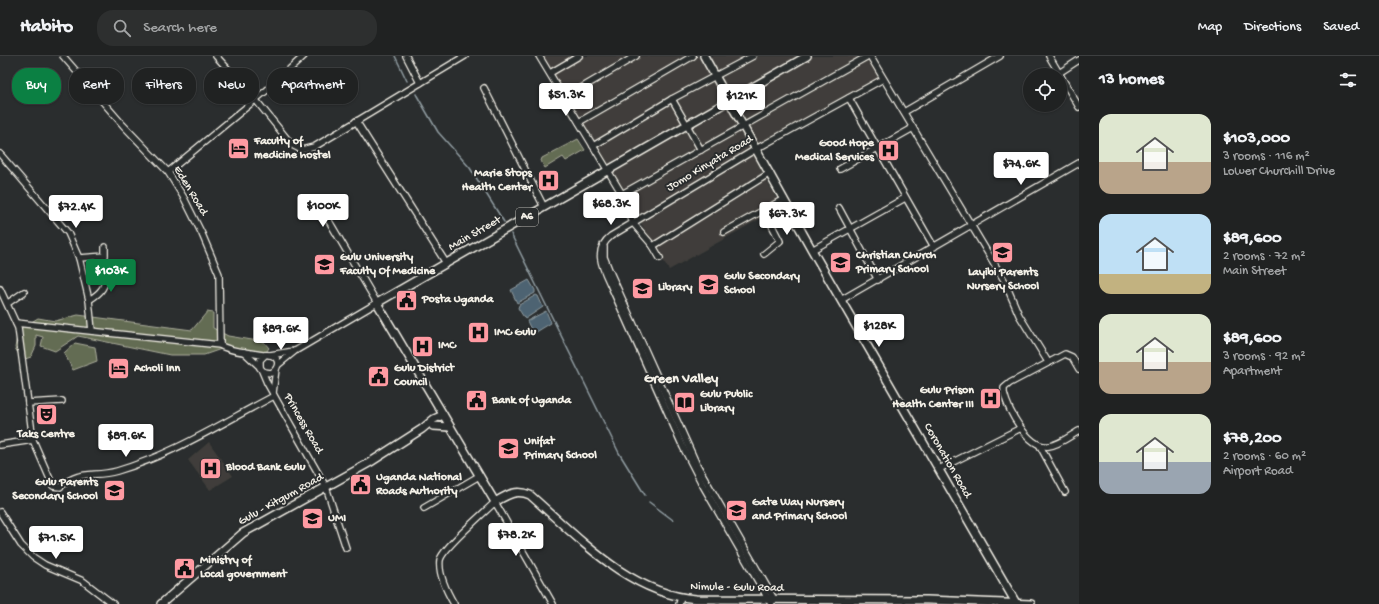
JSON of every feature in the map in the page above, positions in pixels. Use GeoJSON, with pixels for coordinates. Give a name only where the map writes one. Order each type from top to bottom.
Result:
{"type":"FeatureCollection","features":[{"type":"Feature","properties":{"kind":"main road","name":"Coronation Road"},"geometry":{"type":"LineString","coordinates":[[704,56],[812,250],[1016,603]]}},
{"type":"Feature","properties":{"kind":"main road","name":"A6"},"geometry":{"type":"LineString","coordinates":[[729,100],[807,56]]}},
{"type":"Feature","properties":{"kind":"main road","name":"Main Street"},"geometry":{"type":"LineString","coordinates":[[377,303],[729,100]]}},
{"type":"Feature","properties":{"kind":"main road"},"geometry":{"type":"LineString","coordinates":[[377,303],[495,502]]}},
{"type":"Feature","properties":{"kind":"main road"},"geometry":{"type":"LineString","coordinates":[[438,407],[433,422],[450,427]]}},
{"type":"Feature","properties":{"kind":"main road","name":"Gulu - Kitgum Road"},"geometry":{"type":"LineString","coordinates":[[161,604],[243,533],[326,487],[433,422],[444,417]]}},
{"type":"Feature","properties":{"kind":"main road","name":"Nimule - Gulu Road"},"geometry":{"type":"LineString","coordinates":[[495,502],[513,492],[530,495],[616,568],[680,601],[1031,604]]}},
{"type":"Feature","properties":{"kind":"street","name":"Eden Road"},"geometry":{"type":"LineString","coordinates":[[63,56],[122,125],[168,172],[196,222],[218,270],[220,283],[220,345]]}},
{"type":"Feature","properties":{"kind":"street"},"geometry":{"type":"LineString","coordinates":[[216,56],[227,68]]}},
{"type":"Feature","properties":{"kind":"street"},"geometry":{"type":"LineString","coordinates":[[259,95],[304,56]]}},
{"type":"Feature","properties":{"kind":"street"},"geometry":{"type":"LineString","coordinates":[[406,56],[420,83]]}},
{"type":"Feature","properties":{"kind":"street"},"geometry":{"type":"LineString","coordinates":[[259,104],[292,145],[302,150],[314,147],[465,56]]}},
{"type":"Feature","properties":{"kind":"street"},"geometry":{"type":"LineString","coordinates":[[540,56],[622,194],[633,223],[653,246],[660,258]]}},
{"type":"Feature","properties":{"kind":"street"},"geometry":{"type":"LineString","coordinates":[[550,73],[579,56]]}},
{"type":"Feature","properties":{"kind":"street"},"geometry":{"type":"LineString","coordinates":[[564,98],[636,56]]}},
{"type":"Feature","properties":{"kind":"street"},"geometry":{"type":"LineString","coordinates":[[579,122],[693,56]]}},
{"type":"Feature","properties":{"kind":"street"},"geometry":{"type":"LineString","coordinates":[[593,146],[672,99],[754,56]]}},
{"type":"Feature","properties":{"kind":"street"},"geometry":{"type":"LineString","coordinates":[[622,194],[869,56],[1010,290],[1019,315],[1048,362]]}},
{"type":"Feature","properties":{"kind":"street"},"geometry":{"type":"LineString","coordinates":[[904,112],[1000,56]]}},
{"type":"Feature","properties":{"kind":"street"},"geometry":{"type":"LineString","coordinates":[[1049,56],[1056,68]]}},
{"type":"Feature","properties":{"kind":"street"},"geometry":{"type":"LineString","coordinates":[[1067,68],[1079,60]]}},
{"type":"Feature","properties":{"kind":"street","name":"Jomo Kinyata Road"},"geometry":{"type":"LineString","coordinates":[[771,602],[673,418],[604,257],[604,243],[611,236],[756,149],[883,79]]}},
{"type":"Feature","properties":{"kind":"street"},"geometry":{"type":"LineString","coordinates":[[1067,87],[1079,107]]}},
{"type":"Feature","properties":{"kind":"street"},"geometry":{"type":"LineString","coordinates":[[484,88],[544,207]]}},
{"type":"Feature","properties":{"kind":"street"},"geometry":{"type":"LineString","coordinates":[[849,98],[934,247]]}},
{"type":"Feature","properties":{"kind":"street"},"geometry":{"type":"LineString","coordinates":[[672,99],[701,150]]}},
{"type":"Feature","properties":{"kind":"street"},"geometry":{"type":"LineString","coordinates":[[168,172],[249,104]]}},
{"type":"Feature","properties":{"kind":"street"},"geometry":{"type":"LineString","coordinates":[[356,121],[446,263]]}},
{"type":"Feature","properties":{"kind":"street"},"geometry":{"type":"LineString","coordinates":[[840,169],[913,128]]}},
{"type":"Feature","properties":{"kind":"street"},"geometry":{"type":"LineString","coordinates":[[0,154],[68,232],[79,258],[89,300],[92,331]]}},
{"type":"Feature","properties":{"kind":"street"},"geometry":{"type":"LineString","coordinates":[[841,300],[1079,163]]}},
{"type":"Feature","properties":{"kind":"street"},"geometry":{"type":"LineString","coordinates":[[653,246],[770,173]]}},
{"type":"Feature","properties":{"kind":"street"},"geometry":{"type":"LineString","coordinates":[[812,250],[905,198]]}},
{"type":"Feature","properties":{"kind":"street"},"geometry":{"type":"LineString","coordinates":[[724,232],[784,199]]}},
{"type":"Feature","properties":{"kind":"street"},"geometry":{"type":"LineString","coordinates":[[839,208],[878,280]]}},
{"type":"Feature","properties":{"kind":"street"},"geometry":{"type":"LineString","coordinates":[[322,209],[377,303]]}},
{"type":"Feature","properties":{"kind":"street"},"geometry":{"type":"LineString","coordinates":[[764,210],[780,241],[764,254]]}},
{"type":"Feature","properties":{"kind":"street"},"geometry":{"type":"LineString","coordinates":[[79,258],[106,256],[105,247]]}},
{"type":"Feature","properties":{"kind":"street"},"geometry":{"type":"LineString","coordinates":[[89,300],[103,289],[106,281],[105,272]]}},
{"type":"Feature","properties":{"kind":"street"},"geometry":{"type":"LineString","coordinates":[[0,289],[4,301],[18,328],[33,440],[53,486],[60,487],[75,476],[98,476],[118,471],[179,448],[273,394],[277,367],[275,357],[268,355],[244,352],[220,345],[16,323]]}},
{"type":"Feature","properties":{"kind":"street"},"geometry":{"type":"LineString","coordinates":[[4,301],[24,292]]}},
{"type":"Feature","properties":{"kind":"street","name":"Main Street"},"geometry":{"type":"LineString","coordinates":[[295,351],[377,303]]}},
{"type":"Feature","properties":{"kind":"street"},"geometry":{"type":"LineString","coordinates":[[295,351],[268,373],[261,369],[260,360],[268,355],[295,351]]}},
{"type":"Feature","properties":{"kind":"street","name":"Princess Road"},"geometry":{"type":"LineString","coordinates":[[244,352],[261,369],[273,394],[326,487],[346,548]]}},
{"type":"Feature","properties":{"kind":"street"},"geometry":{"type":"LineString","coordinates":[[1065,492],[1040,446],[1021,428],[1005,397],[1004,388],[1048,362],[1068,354],[1072,357],[1079,369]]}},
{"type":"Feature","properties":{"kind":"street"},"geometry":{"type":"LineString","coordinates":[[28,403],[62,401]]}},
{"type":"Feature","properties":{"kind":"street"},"geometry":{"type":"LineString","coordinates":[[938,469],[1021,428]]}},
{"type":"Feature","properties":{"kind":"street"},"geometry":{"type":"LineString","coordinates":[[1040,446],[1052,446],[1079,431]]}},
{"type":"Feature","properties":{"kind":"street"},"geometry":{"type":"LineString","coordinates":[[0,445],[33,440]]}},
{"type":"Feature","properties":{"kind":"street"},"geometry":{"type":"LineString","coordinates":[[424,508],[479,476]]}},
{"type":"Feature","properties":{"kind":"street"},"geometry":{"type":"LineString","coordinates":[[454,604],[440,570],[440,558],[454,541],[495,502],[553,604]]}},
{"type":"Feature","properties":{"kind":"street"},"geometry":{"type":"LineString","coordinates":[[0,512],[21,545],[33,557],[45,565],[83,581],[113,604]]}},
{"type":"Feature","properties":{"kind":"shaded area"},"geometry":{"type":"Polygon","coordinates":[[[541,56],[866,56],[879,78],[754,156],[781,207],[669,270],[541,56]]]}},
{"type":"Feature","properties":{"kind":"shaded area","name":"Blood Bank Gulu"},"geometry":{"type":"Polygon","coordinates":[[[209,442],[233,476],[210,490],[188,460],[209,442]]]}},
{"type":"Feature","properties":{"kind":"green space"},"geometry":{"type":"Polygon","coordinates":[[[578,139],[585,150],[566,161],[563,157],[545,168],[541,161],[542,158],[578,139]]]}},
{"type":"Feature","properties":{"kind":"green space"},"geometry":{"type":"Polygon","coordinates":[[[207,312],[213,313],[213,328],[228,336],[264,342],[269,348],[266,352],[227,347],[204,355],[170,355],[78,336],[55,351],[41,346],[43,337],[36,335],[36,346],[31,357],[22,360],[15,348],[18,330],[38,318],[55,321],[78,315],[192,330],[207,312]]]}},
{"type":"Feature","properties":{"kind":"green space"},"geometry":{"type":"Polygon","coordinates":[[[75,343],[95,347],[97,361],[73,370],[64,353],[75,343]]]}},
{"type":"Feature","properties":{"kind":"water"},"geometry":{"type":"Polygon","coordinates":[[[529,280],[535,290],[535,293],[517,303],[511,290],[529,280]]]}},
{"type":"Feature","properties":{"kind":"water"},"geometry":{"type":"Polygon","coordinates":[[[536,295],[538,296],[543,307],[525,319],[518,308],[519,305],[536,295]]]}},
{"type":"Feature","properties":{"kind":"water"},"geometry":{"type":"Polygon","coordinates":[[[546,311],[551,323],[533,334],[527,321],[546,311]]]}},
{"type":"Feature","properties":{"kind":"waterway"},"geometry":{"type":"LineString","coordinates":[[395,56],[407,81]]}},
{"type":"Feature","properties":{"kind":"waterway"},"geometry":{"type":"LineString","coordinates":[[416,94],[438,132],[470,168],[504,222]]}},
{"type":"Feature","properties":{"kind":"waterway"},"geometry":{"type":"LineString","coordinates":[[511,234],[619,453],[645,495]]}},
{"type":"Feature","properties":{"kind":"waterway"},"geometry":{"type":"LineString","coordinates":[[649,502],[673,520]]}},
{"type":"Feature","properties":{"kind":"place","name":"Faculty of medicine hostel"},"geometry":{"type":"Point","coordinates":[239,149]}},
{"type":"Feature","properties":{"kind":"place","name":"Good Hope Medical Services"},"geometry":{"type":"Point","coordinates":[889,151]}},
{"type":"Feature","properties":{"kind":"place","name":"Marie Stops Health Center"},"geometry":{"type":"Point","coordinates":[548,181]}},
{"type":"Feature","properties":{"kind":"place","name":"Layibi Parents Nursery School"},"geometry":{"type":"Point","coordinates":[1003,252]}},
{"type":"Feature","properties":{"kind":"place","name":"Christian Church Primary School"},"geometry":{"type":"Point","coordinates":[841,263]}},
{"type":"Feature","properties":{"kind":"place","name":"Gulu University Faculty Of Medicine"},"geometry":{"type":"Point","coordinates":[324,265]}},
{"type":"Feature","properties":{"kind":"place","name":"Gulu Secondary School"},"geometry":{"type":"Point","coordinates":[708,284]}},
{"type":"Feature","properties":{"kind":"place","name":"Library"},"geometry":{"type":"Point","coordinates":[643,288]}},
{"type":"Feature","properties":{"kind":"place","name":"Posta Uganda"},"geometry":{"type":"Point","coordinates":[407,300]}},
{"type":"Feature","properties":{"kind":"place","name":"IMC Gulu"},"geometry":{"type":"Point","coordinates":[479,333]}},
{"type":"Feature","properties":{"kind":"place","name":"IMC"},"geometry":{"type":"Point","coordinates":[423,346]}},
{"type":"Feature","properties":{"kind":"place","name":"Acholi Inn"},"geometry":{"type":"Point","coordinates":[118,369]}},
{"type":"Feature","properties":{"kind":"place","name":"Gulu District Council"},"geometry":{"type":"Point","coordinates":[378,376]}},
{"type":"Feature","properties":{"kind":"place","name":"Gulu Prison Health Center III"},"geometry":{"type":"Point","coordinates":[990,398]}},
{"type":"Feature","properties":{"kind":"place","name":"Bank of Uganda"},"geometry":{"type":"Point","coordinates":[476,401]}},
{"type":"Feature","properties":{"kind":"place","name":"Gulu Public Library"},"geometry":{"type":"Point","coordinates":[684,402]}},
{"type":"Feature","properties":{"kind":"place","name":"Taks Centre"},"geometry":{"type":"Point","coordinates":[46,414]}},
{"type":"Feature","properties":{"kind":"place","name":"Unifat Primary School"},"geometry":{"type":"Point","coordinates":[509,449]}},
{"type":"Feature","properties":{"kind":"place","name":"Blood Bank Gulu"},"geometry":{"type":"Point","coordinates":[211,468]}},
{"type":"Feature","properties":{"kind":"place","name":"Uganda National Roads Authority"},"geometry":{"type":"Point","coordinates":[360,485]}},
{"type":"Feature","properties":{"kind":"place","name":"Gulu Parents Secondary School"},"geometry":{"type":"Point","coordinates":[114,490]}},
{"type":"Feature","properties":{"kind":"place","name":"Gate Way Nursery and Primary School"},"geometry":{"type":"Point","coordinates":[737,510]}},
{"type":"Feature","properties":{"kind":"place","name":"UMI"},"geometry":{"type":"Point","coordinates":[312,519]}},
{"type":"Feature","properties":{"kind":"place","name":"Ministry of Local government"},"geometry":{"type":"Point","coordinates":[184,568]}},
{"type":"Feature","properties":{"kind":"district","name":"Green Valley"},"geometry":{"type":"Point","coordinates":[681,379]}}]}
